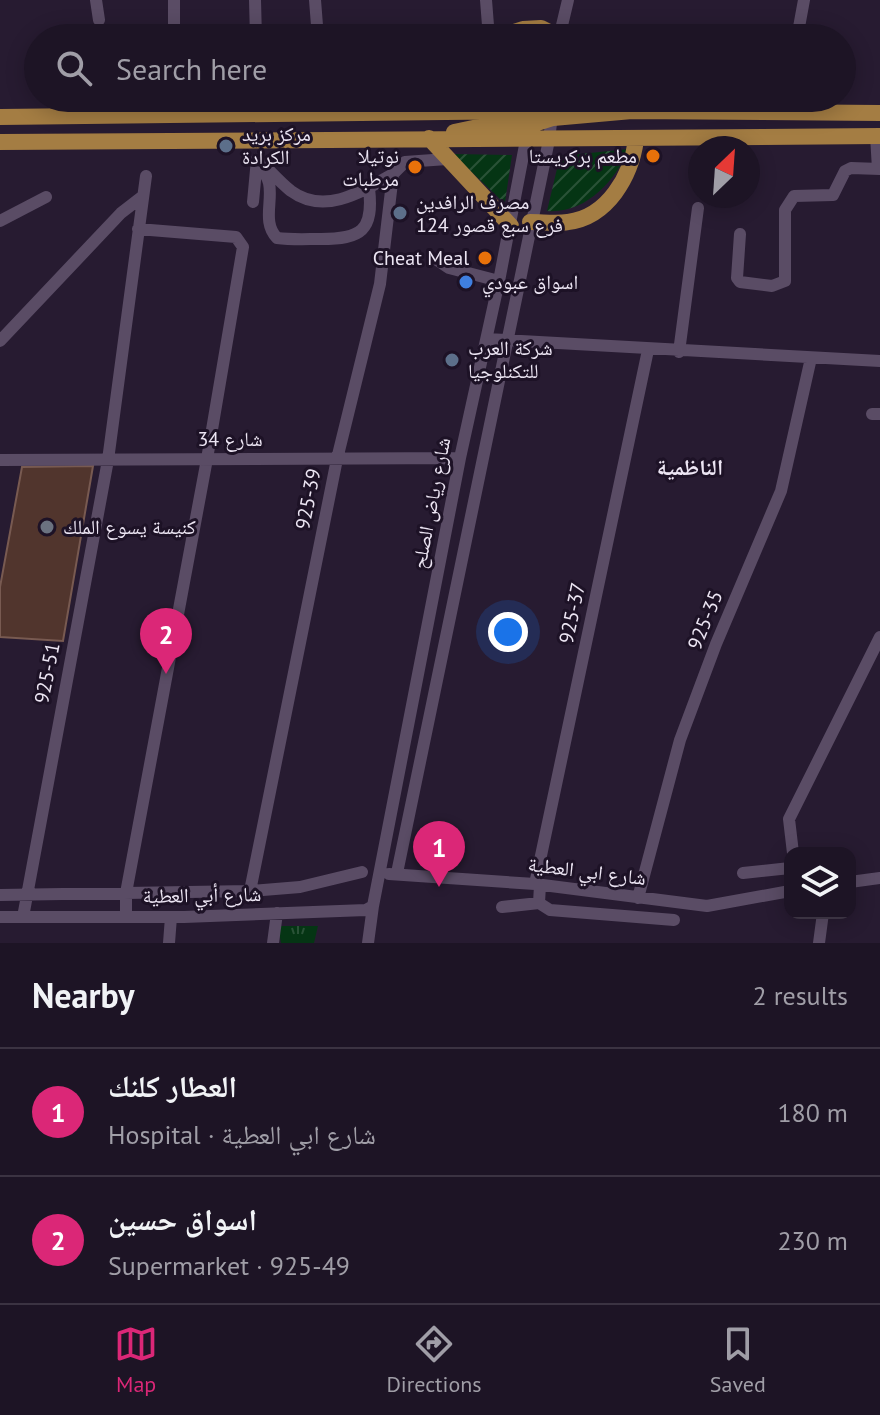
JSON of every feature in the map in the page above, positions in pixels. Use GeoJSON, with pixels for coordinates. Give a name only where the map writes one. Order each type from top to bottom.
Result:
{"type":"FeatureCollection","features":[{"type":"Feature","properties":{"kind":"main road"},"geometry":{"type":"LineString","coordinates":[[856,111],[880,113]]}},
{"type":"Feature","properties":{"kind":"main road"},"geometry":{"type":"LineString","coordinates":[[0,117],[201,112]]}},
{"type":"Feature","properties":{"kind":"main road"},"geometry":{"type":"LineString","coordinates":[[478,112],[551,128],[636,140],[878,136]]}},
{"type":"Feature","properties":{"kind":"main road"},"geometry":{"type":"LineString","coordinates":[[0,142],[526,140],[551,128],[617,117],[622,112]]}},
{"type":"Feature","properties":{"kind":"main road"},"geometry":{"type":"LineString","coordinates":[[433,138],[510,119]]}},
{"type":"Feature","properties":{"kind":"main road"},"geometry":{"type":"LineString","coordinates":[[433,138],[447,159],[511,226]]}},
{"type":"Feature","properties":{"kind":"main road"},"geometry":{"type":"LineString","coordinates":[[530,222],[570,222],[598,209],[624,182],[634,159],[636,140]]}},
{"type":"Feature","properties":{"kind":"street"},"geometry":{"type":"LineString","coordinates":[[96,0],[99,20]]}},
{"type":"Feature","properties":{"kind":"street"},"geometry":{"type":"LineString","coordinates":[[174,0],[174,24]]}},
{"type":"Feature","properties":{"kind":"street"},"geometry":{"type":"LineString","coordinates":[[255,0],[256,24]]}},
{"type":"Feature","properties":{"kind":"street"},"geometry":{"type":"LineString","coordinates":[[315,0],[317,24]]}},
{"type":"Feature","properties":{"kind":"street"},"geometry":{"type":"LineString","coordinates":[[486,0],[488,24]]}},
{"type":"Feature","properties":{"kind":"street"},"geometry":{"type":"LineString","coordinates":[[562,24],[568,0]]}},
{"type":"Feature","properties":{"kind":"street"},"geometry":{"type":"LineString","coordinates":[[800,24],[804,0]]}},
{"type":"Feature","properties":{"kind":"street","name":"شارع رياض الصلح"},"geometry":{"type":"LineString","coordinates":[[397,873],[553,112]]}},
{"type":"Feature","properties":{"kind":"street"},"geometry":{"type":"LineString","coordinates":[[740,234],[737,278],[740,282],[772,286],[785,281],[785,210],[789,202],[794,196],[833,195],[845,171],[851,168],[879,169],[878,136]]}},
{"type":"Feature","properties":{"kind":"street"},"geometry":{"type":"LineString","coordinates":[[253,202],[258,140]]}},
{"type":"Feature","properties":{"kind":"street","name":"شارع رياض الصلح"},"geometry":{"type":"LineString","coordinates":[[378,875],[526,140]]}},
{"type":"Feature","properties":{"kind":"street"},"geometry":{"type":"LineString","coordinates":[[257,159],[293,192],[309,200],[325,202],[346,199],[369,188],[393,174],[405,162],[447,159]]}},
{"type":"Feature","properties":{"kind":"street"},"geometry":{"type":"LineString","coordinates":[[257,159],[269,183],[268,217],[273,235],[277,238],[349,239],[364,229],[369,214],[369,188]]}},
{"type":"Feature","properties":{"kind":"street","name":"925-39"},"geometry":{"type":"LineString","coordinates":[[250,891],[337,459],[380,284],[393,174]]}},
{"type":"Feature","properties":{"kind":"street","name":"925-51"},"geometry":{"type":"LineString","coordinates":[[23,917],[108,460],[146,176]]}},
{"type":"Feature","properties":{"kind":"street"},"geometry":{"type":"LineString","coordinates":[[0,341],[121,213],[143,196]]}},
{"type":"Feature","properties":{"kind":"street"},"geometry":{"type":"LineString","coordinates":[[0,221],[46,197]]}},
{"type":"Feature","properties":{"kind":"street"},"geometry":{"type":"LineString","coordinates":[[679,352],[698,208]]}},
{"type":"Feature","properties":{"kind":"street"},"geometry":{"type":"LineString","coordinates":[[126,917],[126,893],[243,247],[236,237],[138,229]]}},
{"type":"Feature","properties":{"kind":"street"},"geometry":{"type":"LineString","coordinates":[[437,260],[444,266],[499,281]]}},
{"type":"Feature","properties":{"kind":"street"},"geometry":{"type":"LineString","coordinates":[[487,339],[880,361]]}},
{"type":"Feature","properties":{"kind":"street","name":"925-37"},"geometry":{"type":"LineString","coordinates":[[539,903],[538,884],[648,350]]}},
{"type":"Feature","properties":{"kind":"street","name":"925-35"},"geometry":{"type":"LineString","coordinates":[[638,898],[680,740],[716,644],[781,491],[811,358]]}},
{"type":"Feature","properties":{"kind":"street","name":"شارع 34"},"geometry":{"type":"LineString","coordinates":[[0,460],[460,458]]}},
{"type":"Feature","properties":{"kind":"street"},"geometry":{"type":"LineString","coordinates":[[792,847],[789,819],[880,637]]}},
{"type":"Feature","properties":{"kind":"street"},"geometry":{"type":"LineString","coordinates":[[408,724],[417,729],[426,726]]}},
{"type":"Feature","properties":{"kind":"street"},"geometry":{"type":"LineString","coordinates":[[743,873],[784,869]]}},
{"type":"Feature","properties":{"kind":"street","name":"شارع أبي العطية"},"geometry":{"type":"LineString","coordinates":[[0,895],[250,891],[300,887],[362,872]]}},
{"type":"Feature","properties":{"kind":"street","name":"شارع ابي العطية"},"geometry":{"type":"LineString","coordinates":[[378,875],[397,873],[538,884],[707,906],[784,892]]}},
{"type":"Feature","properties":{"kind":"street"},"geometry":{"type":"LineString","coordinates":[[368,943],[378,875]]}},
{"type":"Feature","properties":{"kind":"street"},"geometry":{"type":"LineString","coordinates":[[856,881],[880,878]]}},
{"type":"Feature","properties":{"kind":"street"},"geometry":{"type":"LineString","coordinates":[[502,907],[539,903],[550,910],[674,920]]}},
{"type":"Feature","properties":{"kind":"street","name":"شارع أبي العطية"},"geometry":{"type":"LineString","coordinates":[[0,917],[171,917],[366,910],[373,906]]}},
{"type":"Feature","properties":{"kind":"street"},"geometry":{"type":"LineString","coordinates":[[273,943],[277,913]]}},
{"type":"Feature","properties":{"kind":"street"},"geometry":{"type":"LineString","coordinates":[[169,943],[171,917]]}},
{"type":"Feature","properties":{"kind":"street"},"geometry":{"type":"LineString","coordinates":[[819,943],[822,919]]}},
{"type":"Feature","properties":{"kind":"green space"},"geometry":{"type":"Polygon","coordinates":[[[629,149],[616,173],[597,193],[574,207],[547,211],[560,156],[629,149]]]}},
{"type":"Feature","properties":{"kind":"green space"},"geometry":{"type":"Polygon","coordinates":[[[453,154],[512,155],[505,202],[502,201],[453,154]]]}},
{"type":"Feature","properties":{"kind":"green space"},"geometry":{"type":"Polygon","coordinates":[[[278,926],[318,926],[314,943],[281,943],[278,926]]]}},
{"type":"Feature","properties":{"kind":"building","name":"كنيسة يسوع الملك"},"geometry":{"type":"Polygon","coordinates":[[[93,466],[63,641],[0,637],[0,587],[22,467],[93,466]]]}},
{"type":"Feature","properties":{"kind":"place","name":"مركز بريد الكرادة"},"geometry":{"type":"Point","coordinates":[226,146]}},
{"type":"Feature","properties":{"kind":"place","name":"مطعم بركريستا"},"geometry":{"type":"Point","coordinates":[653,156]}},
{"type":"Feature","properties":{"kind":"place","name":"نوتيلا مرطبات"},"geometry":{"type":"Point","coordinates":[415,167]}},
{"type":"Feature","properties":{"kind":"place","name":"مصرف الرافدين فرع سبع قصور 124"},"geometry":{"type":"Point","coordinates":[400,213]}},
{"type":"Feature","properties":{"kind":"place","name":"Cheat Meal"},"geometry":{"type":"Point","coordinates":[485,258]}},
{"type":"Feature","properties":{"kind":"place","name":"اسواق عبودي"},"geometry":{"type":"Point","coordinates":[466,282]}},
{"type":"Feature","properties":{"kind":"place","name":"شركة العرب للتكنلوجيا"},"geometry":{"type":"Point","coordinates":[452,360]}},
{"type":"Feature","properties":{"kind":"place","name":"كنيسة يسوع الملك"},"geometry":{"type":"Point","coordinates":[47,527]}},
{"type":"Feature","properties":{"kind":"place","name":"اسواق حسين"},"geometry":{"type":"Point","coordinates":[166,674]}},
{"type":"Feature","properties":{"kind":"place","name":"العطار كلنك"},"geometry":{"type":"Point","coordinates":[439,887]}},
{"type":"Feature","properties":{"kind":"district","name":"الناظمية"},"geometry":{"type":"Point","coordinates":[690,467]}}]}
